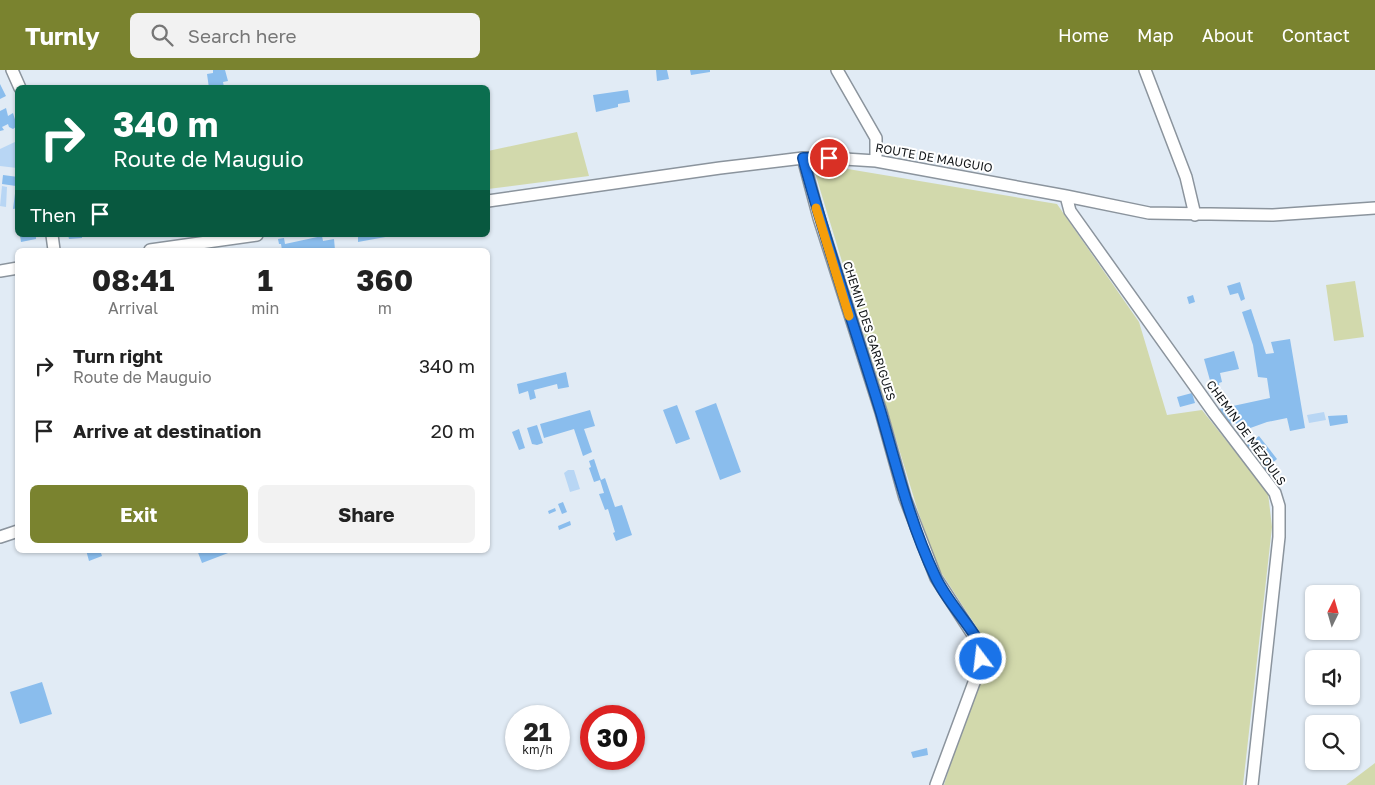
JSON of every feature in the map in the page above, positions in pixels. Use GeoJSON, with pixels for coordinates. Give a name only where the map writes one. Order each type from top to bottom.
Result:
{"type":"FeatureCollection","features":[{"type":"Feature","properties":{"kind":"street"},"geometry":{"type":"LineString","coordinates":[[12,70],[19,85]]}},
{"type":"Feature","properties":{"kind":"street"},"geometry":{"type":"LineString","coordinates":[[837,70],[876,138],[876,161]]}},
{"type":"Feature","properties":{"kind":"street"},"geometry":{"type":"LineString","coordinates":[[1145,70],[1186,177],[1195,214]]}},
{"type":"Feature","properties":{"kind":"street","name":"ROUTE DE MAUGUIO"},"geometry":{"type":"LineString","coordinates":[[490,201],[720,168],[803,158],[829,158],[876,161],[1149,213],[1273,215],[1375,208]]}},
{"type":"Feature","properties":{"kind":"street","name":"CHEMIN DES GARRIGUES"},"geometry":{"type":"LineString","coordinates":[[803,158],[819,218],[912,516],[936,578],[979,644],[981,659],[979,670],[936,785]]}},
{"type":"Feature","properties":{"kind":"street","name":"CHEMIN DE MÉZOULS"},"geometry":{"type":"LineString","coordinates":[[1066,196],[1070,211],[1214,413],[1275,493],[1280,506],[1279,536],[1252,785]]}},
{"type":"Feature","properties":{"kind":"street"},"geometry":{"type":"LineString","coordinates":[[164,248],[243,237]]}},
{"type":"Feature","properties":{"kind":"street"},"geometry":{"type":"LineString","coordinates":[[0,271],[15,268]]}},
{"type":"Feature","properties":{"kind":"street"},"geometry":{"type":"LineString","coordinates":[[0,537],[15,532]]}},
{"type":"Feature","properties":{"kind":"green space"},"geometry":{"type":"Polygon","coordinates":[[[577,132],[589,176],[490,189],[490,151],[577,132]]]}},
{"type":"Feature","properties":{"kind":"green space"},"geometry":{"type":"Polygon","coordinates":[[[812,163],[1057,204],[1139,322],[1167,415],[1202,410],[1268,493],[1272,527],[1243,785],[944,785],[987,649],[983,637],[937,566],[917,508],[812,163]]]}},
{"type":"Feature","properties":{"kind":"green space"},"geometry":{"type":"Polygon","coordinates":[[[1355,281],[1364,337],[1334,341],[1326,285],[1355,281]]]}},
{"type":"Feature","properties":{"kind":"green space"},"geometry":{"type":"Polygon","coordinates":[[[1375,763],[1375,785],[1346,785],[1375,763]]]}},
{"type":"Feature","properties":{"kind":"water"},"geometry":{"type":"Polygon","coordinates":[[[15,142],[15,168],[0,166],[0,149],[15,142]]]}},
{"type":"Feature","properties":{"kind":"water"},"geometry":{"type":"Polygon","coordinates":[[[2,186],[7,187],[6,207],[0,206],[2,186]]]}},
{"type":"Feature","properties":{"kind":"water"},"geometry":{"type":"Polygon","coordinates":[[[1324,412],[1326,420],[1309,423],[1307,415],[1324,412]]]}},
{"type":"Feature","properties":{"kind":"water"},"geometry":{"type":"Polygon","coordinates":[[[568,470],[574,470],[580,489],[570,492],[564,473],[568,470]]]}},
{"type":"Feature","properties":{"kind":"building"},"geometry":{"type":"Polygon","coordinates":[[[213,70],[225,70],[228,81],[223,82],[224,85],[209,85],[207,74],[213,73],[213,70]]]}},
{"type":"Feature","properties":{"kind":"building"},"geometry":{"type":"Polygon","coordinates":[[[656,70],[667,70],[669,79],[657,81],[656,70]]]}},
{"type":"Feature","properties":{"kind":"building"},"geometry":{"type":"Polygon","coordinates":[[[690,70],[710,70],[710,72],[691,75],[690,70]]]}},
{"type":"Feature","properties":{"kind":"building"},"geometry":{"type":"Polygon","coordinates":[[[0,84],[6,96],[0,99],[0,84]]]}},
{"type":"Feature","properties":{"kind":"building"},"geometry":{"type":"Polygon","coordinates":[[[628,90],[630,102],[596,112],[593,95],[628,90]]]}},
{"type":"Feature","properties":{"kind":"building"},"geometry":{"type":"Polygon","coordinates":[[[6,108],[8,116],[13,113],[15,128],[13,129],[9,127],[8,124],[2,127],[4,130],[0,131],[0,111],[6,108]]]}},
{"type":"Feature","properties":{"kind":"building"},"geometry":{"type":"Polygon","coordinates":[[[3,175],[15,177],[15,186],[2,184],[3,175]]]}},
{"type":"Feature","properties":{"kind":"building"},"geometry":{"type":"Polygon","coordinates":[[[20,237],[36,237],[36,239],[21,242],[20,237]]]}},
{"type":"Feature","properties":{"kind":"building"},"geometry":{"type":"Polygon","coordinates":[[[68,237],[82,237],[82,238],[69,239],[68,237]]]}},
{"type":"Feature","properties":{"kind":"building"},"geometry":{"type":"Polygon","coordinates":[[[322,237],[323,241],[334,239],[335,248],[282,248],[278,239],[284,238],[285,244],[322,237]]]}},
{"type":"Feature","properties":{"kind":"building"},"geometry":{"type":"Polygon","coordinates":[[[358,237],[386,237],[358,242],[358,237]]]}},
{"type":"Feature","properties":{"kind":"building"},"geometry":{"type":"Polygon","coordinates":[[[1240,282],[1245,299],[1241,301],[1238,293],[1230,295],[1227,286],[1240,282]]]}},
{"type":"Feature","properties":{"kind":"building"},"geometry":{"type":"Polygon","coordinates":[[[1193,295],[1195,302],[1189,304],[1187,297],[1193,295]]]}},
{"type":"Feature","properties":{"kind":"building"},"geometry":{"type":"Polygon","coordinates":[[[1251,309],[1266,354],[1274,353],[1271,342],[1290,339],[1305,428],[1290,431],[1287,418],[1267,422],[1242,431],[1234,421],[1231,424],[1219,409],[1270,398],[1267,378],[1258,377],[1253,345],[1242,312],[1251,309]]]}},
{"type":"Feature","properties":{"kind":"building"},"geometry":{"type":"Polygon","coordinates":[[[1234,351],[1239,369],[1220,373],[1222,382],[1219,383],[1220,390],[1213,391],[1204,359],[1234,351]]]}},
{"type":"Feature","properties":{"kind":"building"},"geometry":{"type":"Polygon","coordinates":[[[566,372],[569,387],[558,389],[557,384],[534,390],[536,398],[530,400],[528,391],[519,394],[517,384],[566,372]]]}},
{"type":"Feature","properties":{"kind":"building"},"geometry":{"type":"Polygon","coordinates":[[[1192,393],[1195,403],[1180,407],[1177,397],[1192,393]]]}},
{"type":"Feature","properties":{"kind":"building"},"geometry":{"type":"Polygon","coordinates":[[[716,403],[741,472],[720,480],[695,411],[716,403]]]}},
{"type":"Feature","properties":{"kind":"building"},"geometry":{"type":"Polygon","coordinates":[[[677,405],[690,439],[676,444],[663,410],[677,405]]]}},
{"type":"Feature","properties":{"kind":"building"},"geometry":{"type":"Polygon","coordinates":[[[590,410],[595,426],[584,429],[592,452],[583,456],[574,429],[544,438],[540,424],[590,410]]]}},
{"type":"Feature","properties":{"kind":"building"},"geometry":{"type":"Polygon","coordinates":[[[1347,415],[1348,423],[1330,426],[1328,416],[1347,415]]]}},
{"type":"Feature","properties":{"kind":"building"},"geometry":{"type":"Polygon","coordinates":[[[537,425],[543,443],[537,445],[532,444],[527,428],[537,425]]]}},
{"type":"Feature","properties":{"kind":"building"},"geometry":{"type":"Polygon","coordinates":[[[519,429],[525,448],[519,450],[512,432],[519,429]]]}},
{"type":"Feature","properties":{"kind":"building"},"geometry":{"type":"Polygon","coordinates":[[[1259,436],[1277,459],[1269,466],[1278,479],[1273,482],[1245,446],[1259,436]]]}},
{"type":"Feature","properties":{"kind":"building"},"geometry":{"type":"Polygon","coordinates":[[[594,459],[601,480],[605,478],[615,507],[622,505],[632,535],[616,541],[608,509],[605,510],[599,494],[604,493],[600,480],[594,482],[589,468],[591,467],[589,461],[594,459]]]}},
{"type":"Feature","properties":{"kind":"building"},"geometry":{"type":"Polygon","coordinates":[[[563,502],[567,512],[562,514],[558,504],[563,502]]]}},
{"type":"Feature","properties":{"kind":"building"},"geometry":{"type":"Polygon","coordinates":[[[555,508],[556,511],[549,514],[548,511],[555,508]]]}},
{"type":"Feature","properties":{"kind":"building"},"geometry":{"type":"Polygon","coordinates":[[[570,521],[571,525],[559,530],[558,526],[570,521]]]}},
{"type":"Feature","properties":{"kind":"building"},"geometry":{"type":"Polygon","coordinates":[[[87,553],[101,553],[102,556],[89,561],[87,553]]]}},
{"type":"Feature","properties":{"kind":"building"},"geometry":{"type":"Polygon","coordinates":[[[198,553],[228,553],[202,563],[198,553]]]}},
{"type":"Feature","properties":{"kind":"building"},"geometry":{"type":"Polygon","coordinates":[[[42,682],[52,714],[20,724],[10,692],[42,682]]]}},
{"type":"Feature","properties":{"kind":"building"},"geometry":{"type":"Polygon","coordinates":[[[927,748],[928,755],[913,758],[911,752],[927,748]]]}},
{"type":"Feature","properties":{"kind":"slow traffic"},"geometry":{"type":"LineString","coordinates":[[816,208],[849,316]]}},
{"type":"Feature","properties":{"kind":"route"},"geometry":{"type":"LineString","coordinates":[[829,158],[803,158],[819,218],[881,412],[905,498],[924,552],[936,578],[977,639],[981,659]]}}]}
